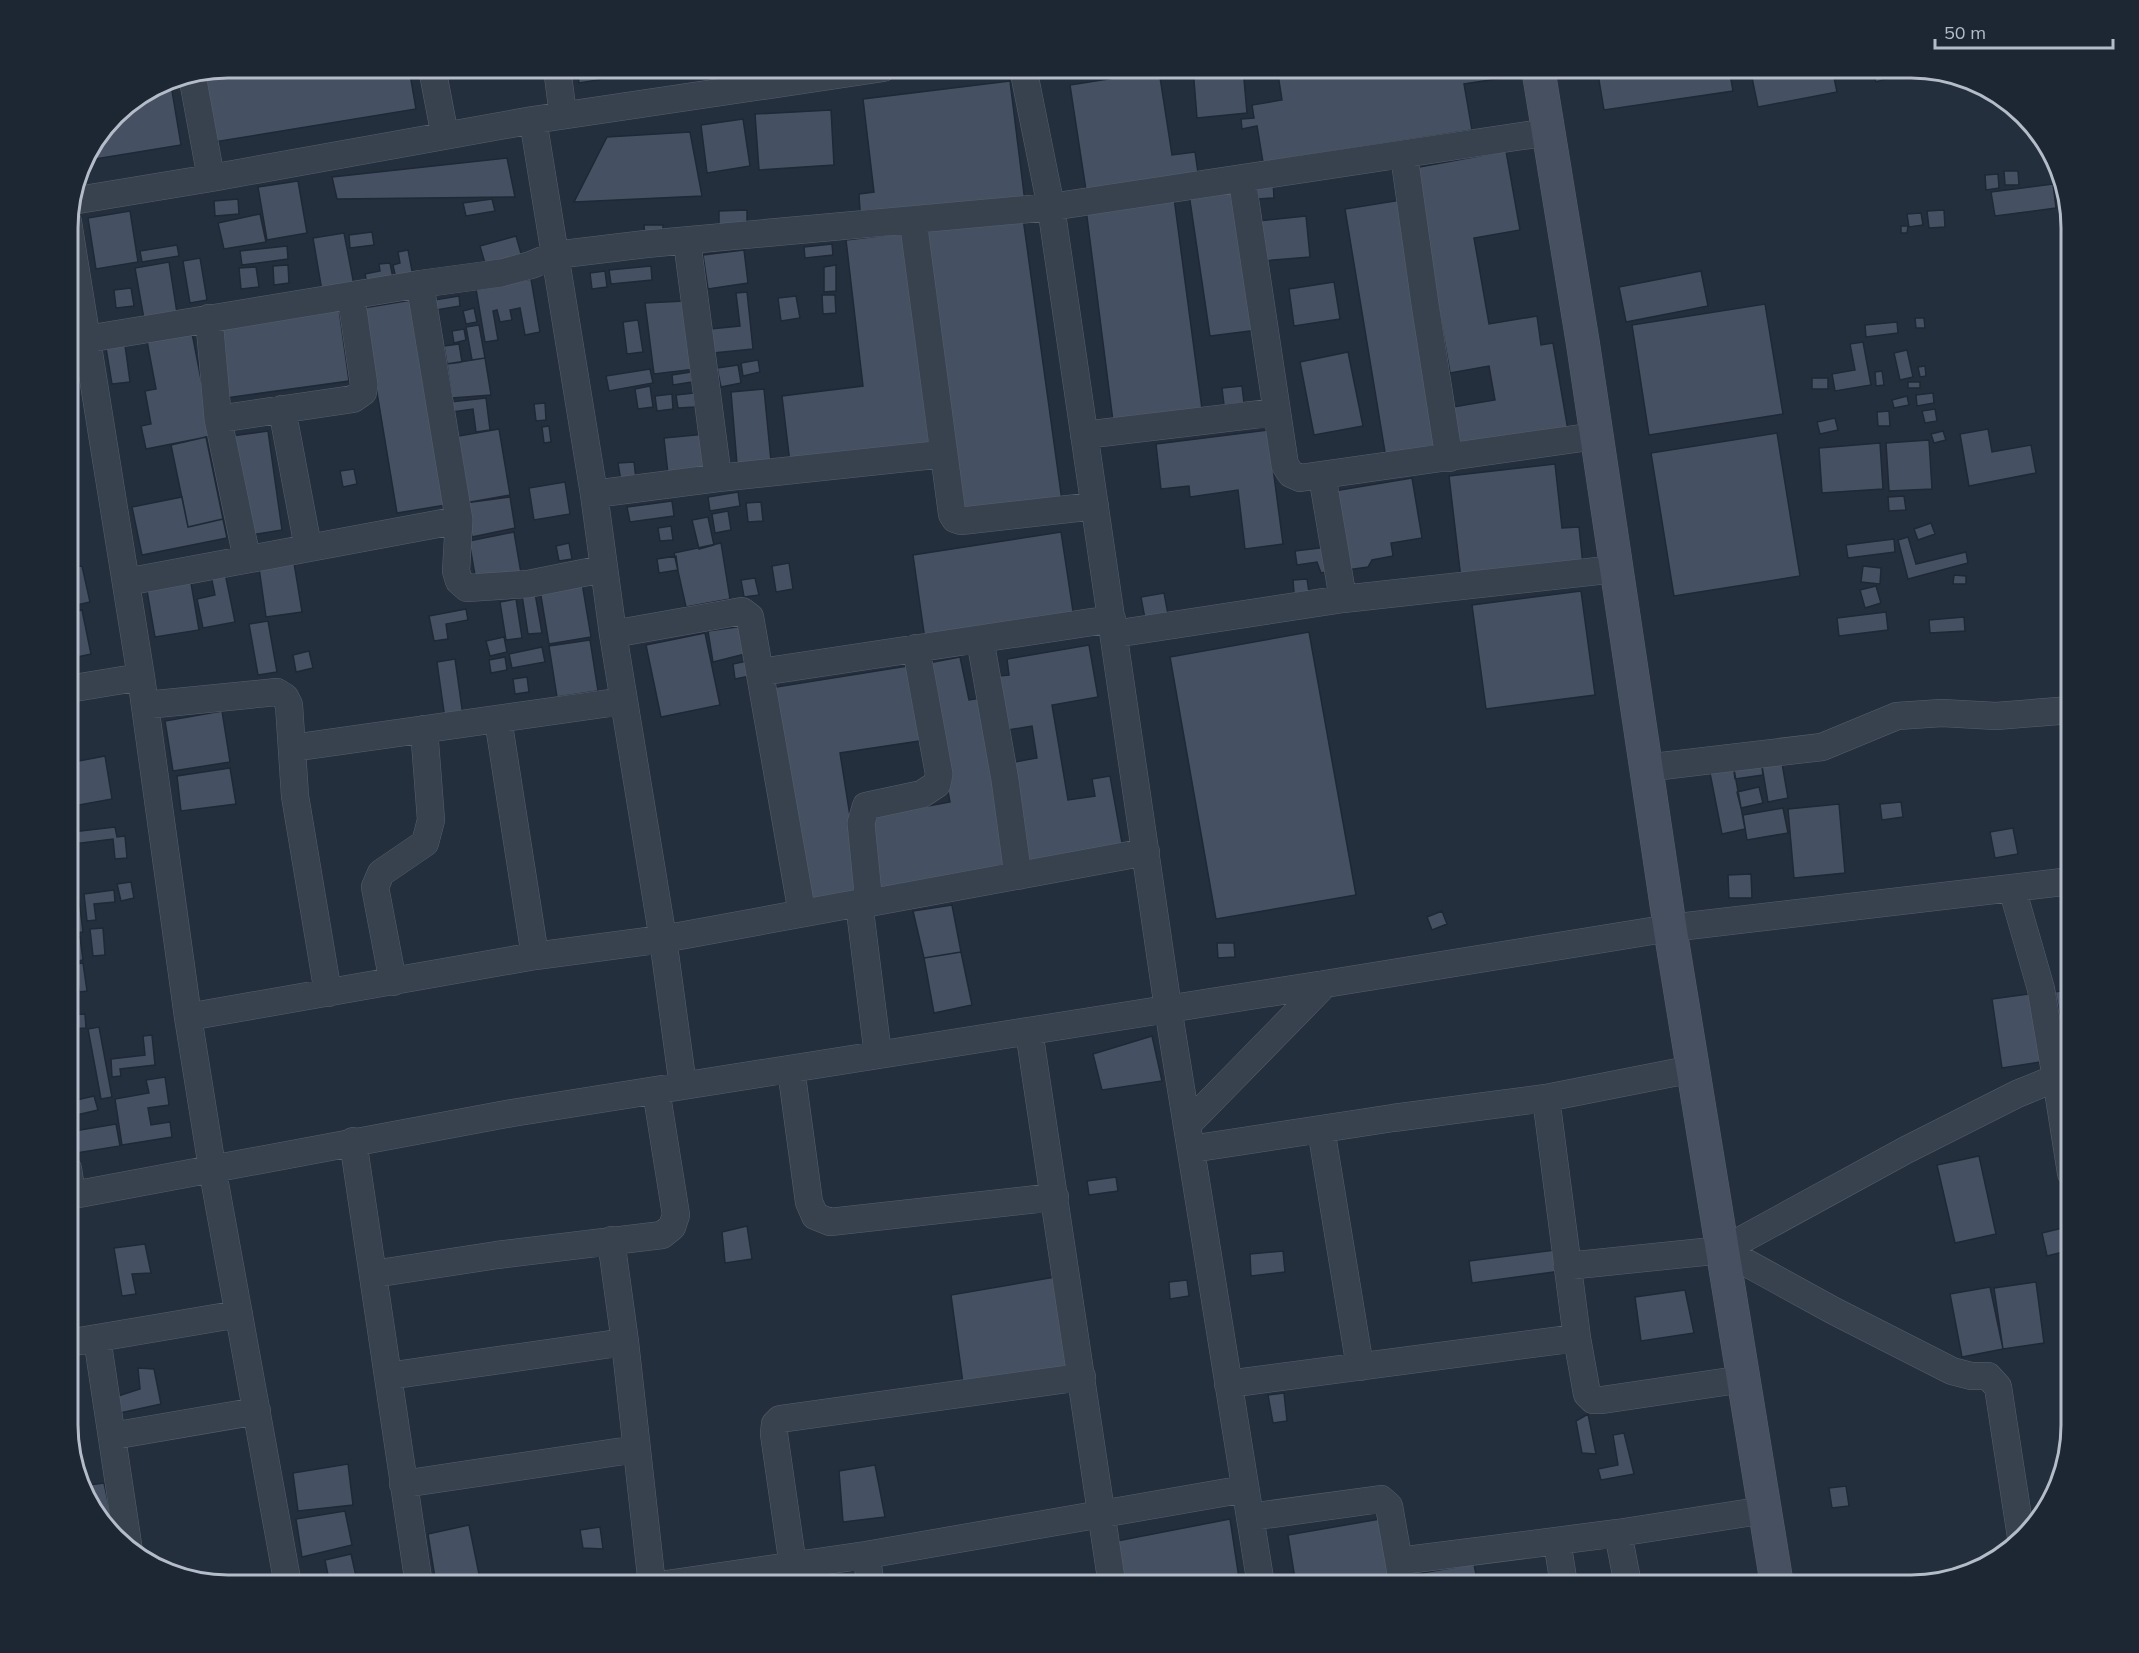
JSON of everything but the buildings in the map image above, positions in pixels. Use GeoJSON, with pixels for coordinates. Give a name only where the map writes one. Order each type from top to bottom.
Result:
{"type":"FeatureCollection","features":[{"type":"Feature","properties":{"kind":"street"},"geometry":{"type":"LineString","coordinates":[[434,78],[445,136]]}},
{"type":"Feature","properties":{"kind":"street"},"geometry":{"type":"LineString","coordinates":[[558,78],[563,115]]}},
{"type":"Feature","properties":{"kind":"street"},"geometry":{"type":"LineString","coordinates":[[81,200],[533,120],[808,78]]}},
{"type":"Feature","properties":{"kind":"street"},"geometry":{"type":"LineString","coordinates":[[1025,78],[1050,207],[1168,1008],[1259,1575]]}},
{"type":"Feature","properties":{"kind":"street"},"geometry":{"type":"LineString","coordinates":[[1540,78],[1670,928],[1775,1575]]}},
{"type":"Feature","properties":{"kind":"street"},"geometry":{"type":"LineString","coordinates":[[193,82],[211,178]]}},
{"type":"Feature","properties":{"kind":"street"},"geometry":{"type":"LineString","coordinates":[[533,120],[594,494],[603,569],[663,939],[683,1086]]}},
{"type":"Feature","properties":{"kind":"street"},"geometry":{"type":"LineString","coordinates":[[87,339],[420,284],[501,273],[531,265],[555,255],[1050,207],[1549,132]]}},
{"type":"Feature","properties":{"kind":"street"},"geometry":{"type":"LineString","coordinates":[[1404,154],[1449,458]]}},
{"type":"Feature","properties":{"kind":"street"},"geometry":{"type":"LineString","coordinates":[[1242,179],[1285,465],[1291,474],[1300,478],[1596,436]]}},
{"type":"Feature","properties":{"kind":"street"},"geometry":{"type":"LineString","coordinates":[[912,220],[952,513],[955,519],[961,521],[1095,506]]}},
{"type":"Feature","properties":{"kind":"street"},"geometry":{"type":"LineString","coordinates":[[687,241],[718,478]]}},
{"type":"Feature","properties":{"kind":"street"},"geometry":{"type":"LineString","coordinates":[[78,284],[146,705],[188,1017],[212,1167],[286,1575]]}},
{"type":"Feature","properties":{"kind":"street"},"geometry":{"type":"LineString","coordinates":[[420,284],[459,520],[456,571],[459,581],[467,588],[528,584],[603,569]]}},
{"type":"Feature","properties":{"kind":"street"},"geometry":{"type":"LineString","coordinates":[[218,419],[353,399],[363,392],[364,385],[351,296]]}},
{"type":"Feature","properties":{"kind":"street"},"geometry":{"type":"LineString","coordinates":[[209,318],[218,419],[247,559]]}},
{"type":"Feature","properties":{"kind":"street"},"geometry":{"type":"LineString","coordinates":[[282,410],[309,547]]}},
{"type":"Feature","properties":{"kind":"street"},"geometry":{"type":"LineString","coordinates":[[1084,435],[1277,412]]}},
{"type":"Feature","properties":{"kind":"street"},"geometry":{"type":"LineString","coordinates":[[594,494],[718,478],[944,454]]}},
{"type":"Feature","properties":{"kind":"street"},"geometry":{"type":"LineString","coordinates":[[1322,474],[1343,599]]}},
{"type":"Feature","properties":{"kind":"street"},"geometry":{"type":"LineString","coordinates":[[126,582],[459,520]]}},
{"type":"Feature","properties":{"kind":"street"},"geometry":{"type":"LineString","coordinates":[[760,672],[980,639],[1113,627],[1616,569]]}},
{"type":"Feature","properties":{"kind":"street"},"geometry":{"type":"LineString","coordinates":[[613,634],[742,611],[750,617],[802,913]]}},
{"type":"Feature","properties":{"kind":"street"},"geometry":{"type":"LineString","coordinates":[[980,639],[1005,780],[1018,876]]}},
{"type":"Feature","properties":{"kind":"street"},"geometry":{"type":"LineString","coordinates":[[878,1055],[864,903],[861,823],[866,806],[922,794],[937,784],[939,774],[916,648]]}},
{"type":"Feature","properties":{"kind":"street"},"geometry":{"type":"LineString","coordinates":[[78,687],[141,677]]}},
{"type":"Feature","properties":{"kind":"street"},"geometry":{"type":"LineString","coordinates":[[146,705],[277,692],[285,697],[289,705],[295,796],[328,993]]}},
{"type":"Feature","properties":{"kind":"street"},"geometry":{"type":"LineString","coordinates":[[292,748],[624,701]]}},
{"type":"Feature","properties":{"kind":"street"},"geometry":{"type":"LineString","coordinates":[[1646,768],[1822,747],[1897,716],[1942,713],[1996,716],[2061,711]]}},
{"type":"Feature","properties":{"kind":"street"},"geometry":{"type":"LineString","coordinates":[[498,719],[535,956]]}},
{"type":"Feature","properties":{"kind":"street"},"geometry":{"type":"LineString","coordinates":[[393,982],[375,887],[381,873],[425,843],[431,820],[424,729]]}},
{"type":"Feature","properties":{"kind":"street"},"geometry":{"type":"LineString","coordinates":[[188,1017],[535,956],[663,939],[1146,852]]}},
{"type":"Feature","properties":{"kind":"street"},"geometry":{"type":"LineString","coordinates":[[78,1185],[212,1167],[656,1090],[1670,928],[2061,881]]}},
{"type":"Feature","properties":{"kind":"street"},"geometry":{"type":"LineString","coordinates":[[2012,888],[2041,989],[2061,1108]]}},
{"type":"Feature","properties":{"kind":"street"},"geometry":{"type":"LineString","coordinates":[[1189,1137],[1325,984]]}},
{"type":"Feature","properties":{"kind":"street"},"geometry":{"type":"LineString","coordinates":[[1029,1031],[1110,1575]]}},
{"type":"Feature","properties":{"kind":"street"},"geometry":{"type":"LineString","coordinates":[[792,1069],[809,1202],[815,1216],[830,1222],[1055,1197]]}},
{"type":"Feature","properties":{"kind":"street"},"geometry":{"type":"LineString","coordinates":[[1189,1137],[1321,1129],[1546,1098],[1693,1070]]}},
{"type":"Feature","properties":{"kind":"street"},"geometry":{"type":"LineString","coordinates":[[1567,1266],[1723,1250],[1906,1150],[2017,1094],[2056,1078]]}},
{"type":"Feature","properties":{"kind":"street"},"geometry":{"type":"LineString","coordinates":[[373,1274],[611,1240],[662,1235],[672,1227],[676,1215],[656,1090]]}},
{"type":"Feature","properties":{"kind":"street"},"geometry":{"type":"LineString","coordinates":[[1546,1098],[1567,1266],[1587,1394],[1593,1400],[1602,1401],[1744,1379]]}},
{"type":"Feature","properties":{"kind":"street"},"geometry":{"type":"LineString","coordinates":[[1321,1129],[1360,1367]]}},
{"type":"Feature","properties":{"kind":"street"},"geometry":{"type":"LineString","coordinates":[[353,1141],[417,1575]]}},
{"type":"Feature","properties":{"kind":"street"},"geometry":{"type":"LineString","coordinates":[[611,1240],[625,1342],[651,1575]]}},
{"type":"Feature","properties":{"kind":"street"},"geometry":{"type":"LineString","coordinates":[[1723,1250],[1834,1311],[1952,1371],[1971,1376],[1988,1376],[1998,1387],[2020,1528]]}},
{"type":"Feature","properties":{"kind":"street"},"geometry":{"type":"LineString","coordinates":[[78,1341],[240,1314]]}},
{"type":"Feature","properties":{"kind":"street"},"geometry":{"type":"LineString","coordinates":[[97,1338],[127,1535]]}},
{"type":"Feature","properties":{"kind":"street"},"geometry":{"type":"LineString","coordinates":[[1228,1384],[1577,1338]]}},
{"type":"Feature","properties":{"kind":"street"},"geometry":{"type":"LineString","coordinates":[[388,1376],[625,1342]]}},
{"type":"Feature","properties":{"kind":"street"},"geometry":{"type":"LineString","coordinates":[[793,1566],[774,1434],[775,1424],[780,1419],[1082,1377]]}},
{"type":"Feature","properties":{"kind":"street"},"geometry":{"type":"LineString","coordinates":[[112,1436],[257,1411]]}},
{"type":"Feature","properties":{"kind":"street"},"geometry":{"type":"LineString","coordinates":[[403,1484],[637,1449]]}},
{"type":"Feature","properties":{"kind":"street"},"geometry":{"type":"LineString","coordinates":[[755,1575],[793,1566],[1245,1489]]}},
{"type":"Feature","properties":{"kind":"street"},"geometry":{"type":"LineString","coordinates":[[1250,1517],[1381,1499],[1389,1506],[1401,1573],[1557,1541],[1765,1510]]}},
{"type":"Feature","properties":{"kind":"street"},"geometry":{"type":"LineString","coordinates":[[1618,1533],[1626,1575]]}},
{"type":"Feature","properties":{"kind":"street"},"geometry":{"type":"LineString","coordinates":[[1557,1541],[1562,1575]]}},
{"type":"Feature","properties":{"kind":"street"},"geometry":{"type":"LineString","coordinates":[[866,1555],[869,1575]]}}]}
